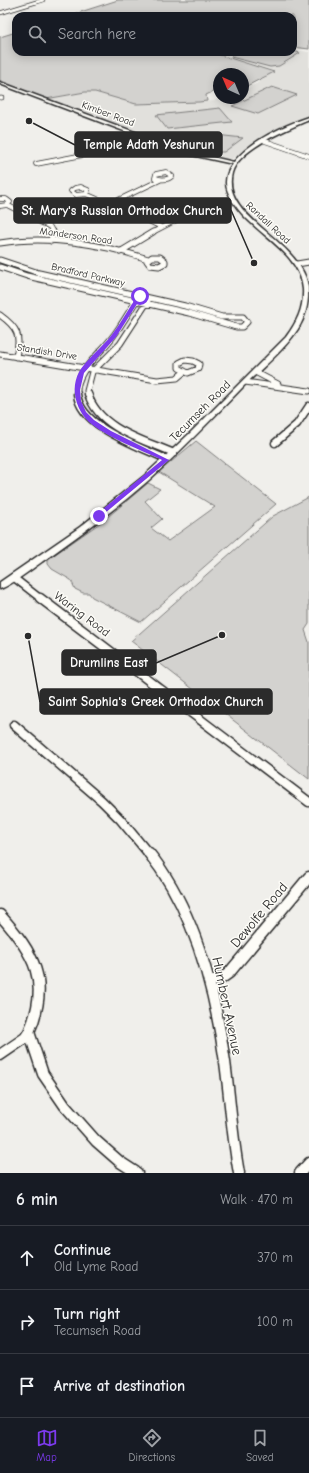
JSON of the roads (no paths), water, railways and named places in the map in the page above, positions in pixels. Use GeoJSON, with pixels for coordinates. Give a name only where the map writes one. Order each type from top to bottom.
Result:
{"type":"FeatureCollection","features":[{"type":"Feature","properties":{"kind":"street"},"geometry":{"type":"LineString","coordinates":[[0,13],[43,0]]}},
{"type":"Feature","properties":{"kind":"street","name":"Kimber Road"},"geometry":{"type":"LineString","coordinates":[[0,83],[199,156],[234,163]]}},
{"type":"Feature","properties":{"kind":"street","name":"Randall Road"},"geometry":{"type":"LineString","coordinates":[[297,264],[282,248],[242,212],[232,200],[227,181],[230,169],[234,163],[250,149],[309,118]]}},
{"type":"Feature","properties":{"kind":"street"},"geometry":{"type":"LineString","coordinates":[[36,164],[99,152],[144,137]]}},
{"type":"Feature","properties":{"kind":"street"},"geometry":{"type":"LineString","coordinates":[[265,140],[309,156]]}},
{"type":"Feature","properties":{"kind":"street"},"geometry":{"type":"LineString","coordinates":[[112,203],[160,180]]}},
{"type":"Feature","properties":{"kind":"street"},"geometry":{"type":"LineString","coordinates":[[86,194],[102,201],[112,203],[160,226]]}},
{"type":"Feature","properties":{"kind":"street"},"geometry":{"type":"LineString","coordinates":[[0,199],[9,201],[7,205]]}},
{"type":"Feature","properties":{"kind":"street"},"geometry":{"type":"LineString","coordinates":[[120,252],[160,226],[215,203],[232,200]]}},
{"type":"Feature","properties":{"kind":"street"},"geometry":{"type":"LineString","coordinates":[[0,206],[7,205],[50,227],[53,231],[51,241]]}},
{"type":"Feature","properties":{"kind":"street","name":"Manderson Road"},"geometry":{"type":"LineString","coordinates":[[0,243],[25,239],[51,241],[120,252],[148,259]]}},
{"type":"Feature","properties":{"kind":"street","name":"Bradford Parkway"},"geometry":{"type":"LineString","coordinates":[[0,260],[39,274],[138,298],[148,301],[239,327],[247,322],[243,317],[222,316],[148,301]]}},
{"type":"Feature","properties":{"kind":"street"},"geometry":{"type":"LineString","coordinates":[[297,264],[309,262]]}},
{"type":"Feature","properties":{"kind":"street","name":"Tecumseh Road"},"geometry":{"type":"LineString","coordinates":[[0,586],[99,516],[166,460],[255,372],[291,334],[298,324],[304,309],[306,290],[304,279],[297,264]]}},
{"type":"Feature","properties":{"kind":"street","name":"Bradford Parkway"},"geometry":{"type":"LineString","coordinates":[[0,267],[27,276],[138,298]]}},
{"type":"Feature","properties":{"kind":"street"},"geometry":{"type":"LineString","coordinates":[[138,298],[114,336],[82,373],[77,390],[78,401],[92,421],[109,432],[166,460]]}},
{"type":"Feature","properties":{"kind":"street"},"geometry":{"type":"LineString","coordinates":[[148,301],[116,349],[90,376],[88,387],[89,400],[98,414],[125,432],[174,453]]}},
{"type":"Feature","properties":{"kind":"street"},"geometry":{"type":"LineString","coordinates":[[0,315],[17,330],[19,344],[16,356]]}},
{"type":"Feature","properties":{"kind":"street","name":"Standish Drive"},"geometry":{"type":"LineString","coordinates":[[0,354],[157,380],[177,378],[184,372]]}},
{"type":"Feature","properties":{"kind":"street"},"geometry":{"type":"LineString","coordinates":[[255,372],[284,386]]}},
{"type":"Feature","properties":{"kind":"street"},"geometry":{"type":"LineString","coordinates":[[245,382],[284,386],[309,391]]}},
{"type":"Feature","properties":{"kind":"street"},"geometry":{"type":"LineString","coordinates":[[275,443],[297,424],[309,406]]}},
{"type":"Feature","properties":{"kind":"street","name":"Waring Road"},"geometry":{"type":"LineString","coordinates":[[13,577],[309,802]]}},
{"type":"Feature","properties":{"kind":"street","name":"Humbert Avenue"},"geometry":{"type":"LineString","coordinates":[[14,725],[86,786],[116,814],[149,852],[170,881],[180,901],[201,954],[209,980],[225,1061],[239,1173]]}},
{"type":"Feature","properties":{"kind":"street","name":"Dewolfe Road"},"geometry":{"type":"LineString","coordinates":[[209,980],[222,978],[229,972],[309,877]]}},
{"type":"Feature","properties":{"kind":"street"},"geometry":{"type":"LineString","coordinates":[[0,915],[16,932],[31,957],[39,980],[40,1009],[37,1019],[25,1038],[0,1054]]}},
{"type":"Feature","properties":{"kind":"street"},"geometry":{"type":"LineString","coordinates":[[29,1032],[43,1074],[65,1106],[96,1141],[120,1162],[137,1173]]}},
{"type":"Feature","properties":{"kind":"street"},"geometry":{"type":"LineString","coordinates":[[300,1173],[309,1163]]}},
{"type":"Feature","properties":{"kind":"place","name":"Temple Adath Yeshurun"},"geometry":{"type":"Point","coordinates":[29,121]}},
{"type":"Feature","properties":{"kind":"place","name":"St. Mary's Russian Orthodox Church"},"geometry":{"type":"Point","coordinates":[254,263]}},
{"type":"Feature","properties":{"kind":"place","name":"Drumlins East"},"geometry":{"type":"Point","coordinates":[222,635]}},
{"type":"Feature","properties":{"kind":"place","name":"Saint Sophia's Greek Orthodox Church"},"geometry":{"type":"Point","coordinates":[28,636]}}]}
